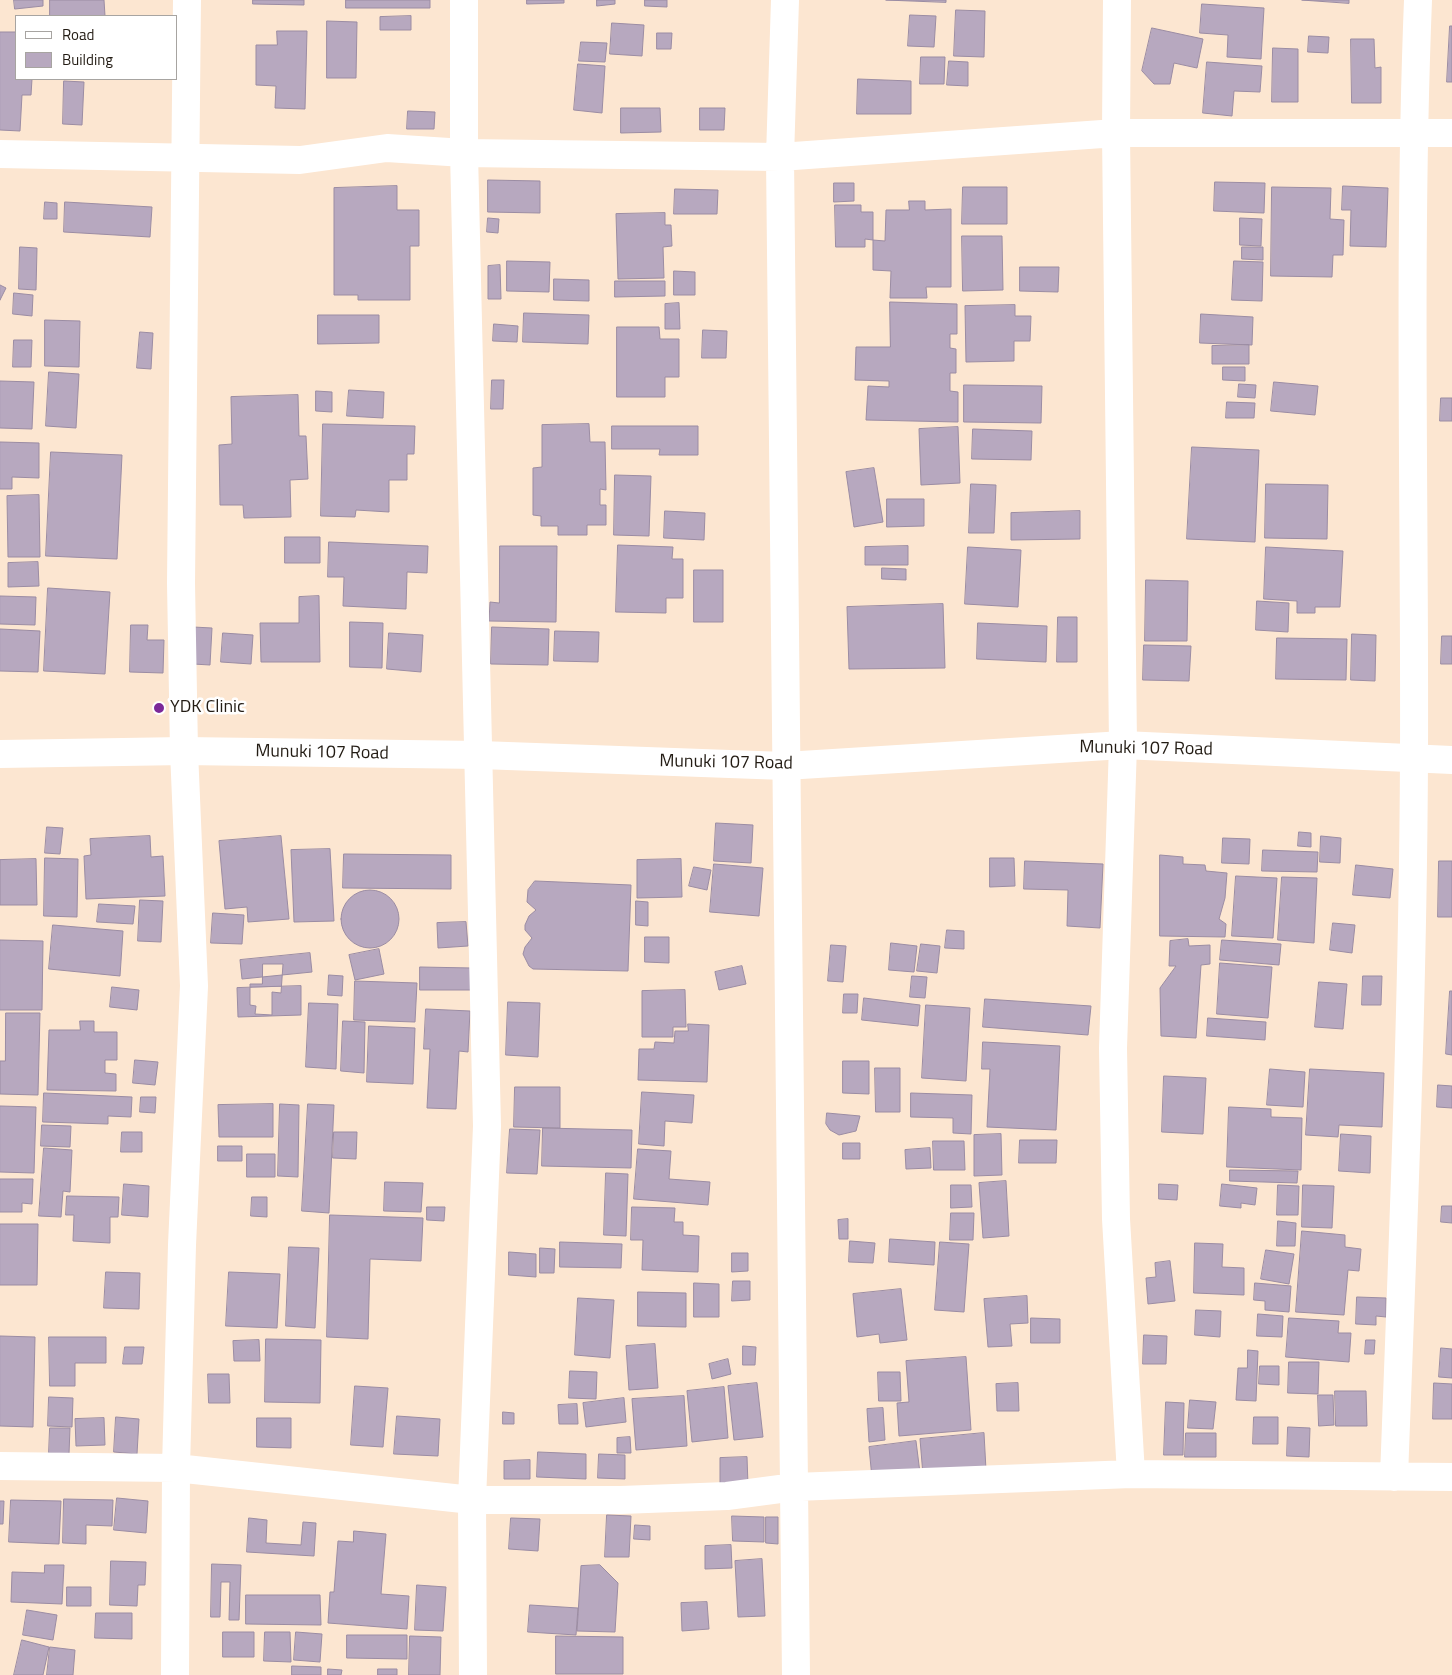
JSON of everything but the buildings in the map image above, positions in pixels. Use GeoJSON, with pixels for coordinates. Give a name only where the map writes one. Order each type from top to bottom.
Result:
{"type":"FeatureCollection","features":[{"type":"Feature","properties":{"kind":"street"},"geometry":{"type":"LineString","coordinates":[[175,1675],[176,1468],[182,1245],[194,986],[184,751],[181,583],[187,0]]}},
{"type":"Feature","properties":{"kind":"street"},"geometry":{"type":"LineString","coordinates":[[464,0],[464,154],[480,755],[487,1126],[472,1500],[473,1675]]}},
{"type":"Feature","properties":{"kind":"street"},"geometry":{"type":"LineString","coordinates":[[785,0],[780,157],[796,1675]]}},
{"type":"Feature","properties":{"kind":"street"},"geometry":{"type":"LineString","coordinates":[[1117,0],[1116,133],[1123,745],[1114,1048],[1116,1219],[1131,1474]]}},
{"type":"Feature","properties":{"kind":"street"},"geometry":{"type":"LineString","coordinates":[[1394,1477],[1407,1128],[1414,760],[1413,132],[1418,0]]}},
{"type":"Feature","properties":{"kind":"street"},"geometry":{"type":"LineString","coordinates":[[0,154],[300,160],[387,148],[464,154],[780,157],[1116,133],[1452,133]]}},
{"type":"Feature","properties":{"kind":"street","name":"Munuki 107 Road"},"geometry":{"type":"LineString","coordinates":[[0,754],[184,751],[480,755],[785,766],[1123,745],[1414,760],[1452,760]]}},
{"type":"Feature","properties":{"kind":"street"},"geometry":{"type":"LineString","coordinates":[[0,1466],[176,1468],[472,1500],[621,1500],[727,1496],[795,1487],[1131,1474],[1452,1477]]}},
{"type":"Feature","properties":{"kind":"place","name":"YDK Clinic"},"geometry":{"type":"Point","coordinates":[159,708]}}]}
